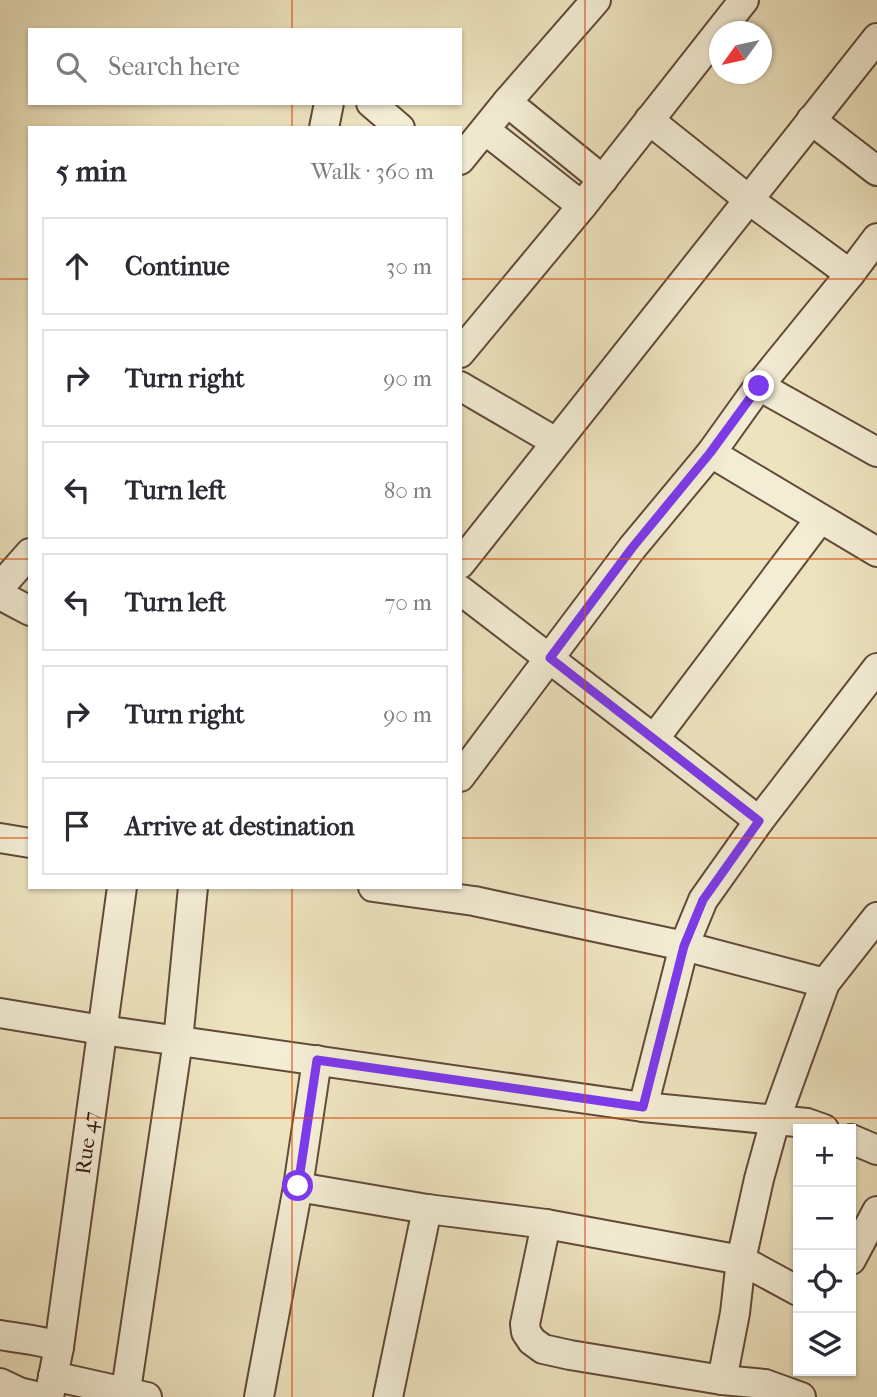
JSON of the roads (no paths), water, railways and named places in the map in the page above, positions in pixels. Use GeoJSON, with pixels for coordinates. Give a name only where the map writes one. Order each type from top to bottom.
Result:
{"type":"FeatureCollection","features":[{"type":"Feature","properties":{"kind":"street"},"geometry":{"type":"LineString","coordinates":[[462,158],[596,0]]}},
{"type":"Feature","properties":{"kind":"street"},"geometry":{"type":"LineString","coordinates":[[462,351],[603,180],[744,0]]}},
{"type":"Feature","properties":{"kind":"street"},"geometry":{"type":"LineString","coordinates":[[462,561],[877,38]]}},
{"type":"Feature","properties":{"kind":"street"},"geometry":{"type":"LineString","coordinates":[[507,102],[603,180]]}},
{"type":"Feature","properties":{"kind":"street"},"geometry":{"type":"LineString","coordinates":[[324,126],[328,105]]}},
{"type":"Feature","properties":{"kind":"street"},"geometry":{"type":"LineString","coordinates":[[373,105],[398,126]]}},
{"type":"Feature","properties":{"kind":"street"},"geometry":{"type":"LineString","coordinates":[[649,120],[748,199],[850,274]]}},
{"type":"Feature","properties":{"kind":"street"},"geometry":{"type":"LineString","coordinates":[[811,120],[877,171]]}},
{"type":"Feature","properties":{"kind":"street"},"geometry":{"type":"LineString","coordinates":[[485,130],[582,206]]}},
{"type":"Feature","properties":{"kind":"street"},"geometry":{"type":"LineString","coordinates":[[462,774],[632,548],[877,239]]}},
{"type":"Feature","properties":{"kind":"street"},"geometry":{"type":"LineString","coordinates":[[759,386],[877,452]]}},
{"type":"Feature","properties":{"kind":"street"},"geometry":{"type":"LineString","coordinates":[[462,387],[556,442]]}},
{"type":"Feature","properties":{"kind":"street"},"geometry":{"type":"LineString","coordinates":[[710,453],[877,552]]}},
{"type":"Feature","properties":{"kind":"street"},"geometry":{"type":"LineString","coordinates":[[654,739],[820,519]]}},
{"type":"Feature","properties":{"kind":"street"},"geometry":{"type":"LineString","coordinates":[[0,587],[28,554]]}},
{"type":"Feature","properties":{"kind":"street"},"geometry":{"type":"LineString","coordinates":[[462,592],[759,821]]}},
{"type":"Feature","properties":{"kind":"street"},"geometry":{"type":"LineString","coordinates":[[0,595],[28,610]]}},
{"type":"Feature","properties":{"kind":"street"},"geometry":{"type":"LineString","coordinates":[[643,1107],[684,946],[703,900],[759,821],[877,668]]}},
{"type":"Feature","properties":{"kind":"street"},"geometry":{"type":"LineString","coordinates":[[0,838],[28,843]]}},
{"type":"Feature","properties":{"kind":"street","name":"Rue 47"},"geometry":{"type":"LineString","coordinates":[[47,1390],[59,1347],[122,889]]}},
{"type":"Feature","properties":{"kind":"street"},"geometry":{"type":"LineString","coordinates":[[0,1383],[19,1392],[47,1390],[133,1396],[178,1041],[193,889]]}},
{"type":"Feature","properties":{"kind":"street"},"geometry":{"type":"LineString","coordinates":[[390,889],[474,901],[684,946],[825,983]]}},
{"type":"Feature","properties":{"kind":"street"},"geometry":{"type":"LineString","coordinates":[[722,1380],[736,1313],[741,1260],[775,1121],[825,983],[877,917]]}},
{"type":"Feature","properties":{"kind":"street"},"geometry":{"type":"LineString","coordinates":[[0,1013],[643,1107],[807,1124]]}},
{"type":"Feature","properties":{"kind":"street"},"geometry":{"type":"LineString","coordinates":[[259,1397],[298,1186],[317,1060]]}},
{"type":"Feature","properties":{"kind":"street"},"geometry":{"type":"LineString","coordinates":[[856,1141],[877,1150]]}},
{"type":"Feature","properties":{"kind":"street"},"geometry":{"type":"LineString","coordinates":[[298,1186],[428,1209],[546,1224],[741,1260],[793,1288]]}},
{"type":"Feature","properties":{"kind":"street"},"geometry":{"type":"LineString","coordinates":[[388,1397],[428,1209]]}},
{"type":"Feature","properties":{"kind":"street"},"geometry":{"type":"LineString","coordinates":[[856,1251],[877,1211]]}},
{"type":"Feature","properties":{"kind":"street"},"geometry":{"type":"LineString","coordinates":[[546,1224],[525,1324],[526,1332],[532,1341],[543,1349],[722,1380],[765,1384],[801,1397]]}},
{"type":"Feature","properties":{"kind":"street"},"geometry":{"type":"LineString","coordinates":[[0,1335],[39,1340],[59,1347]]}}]}
